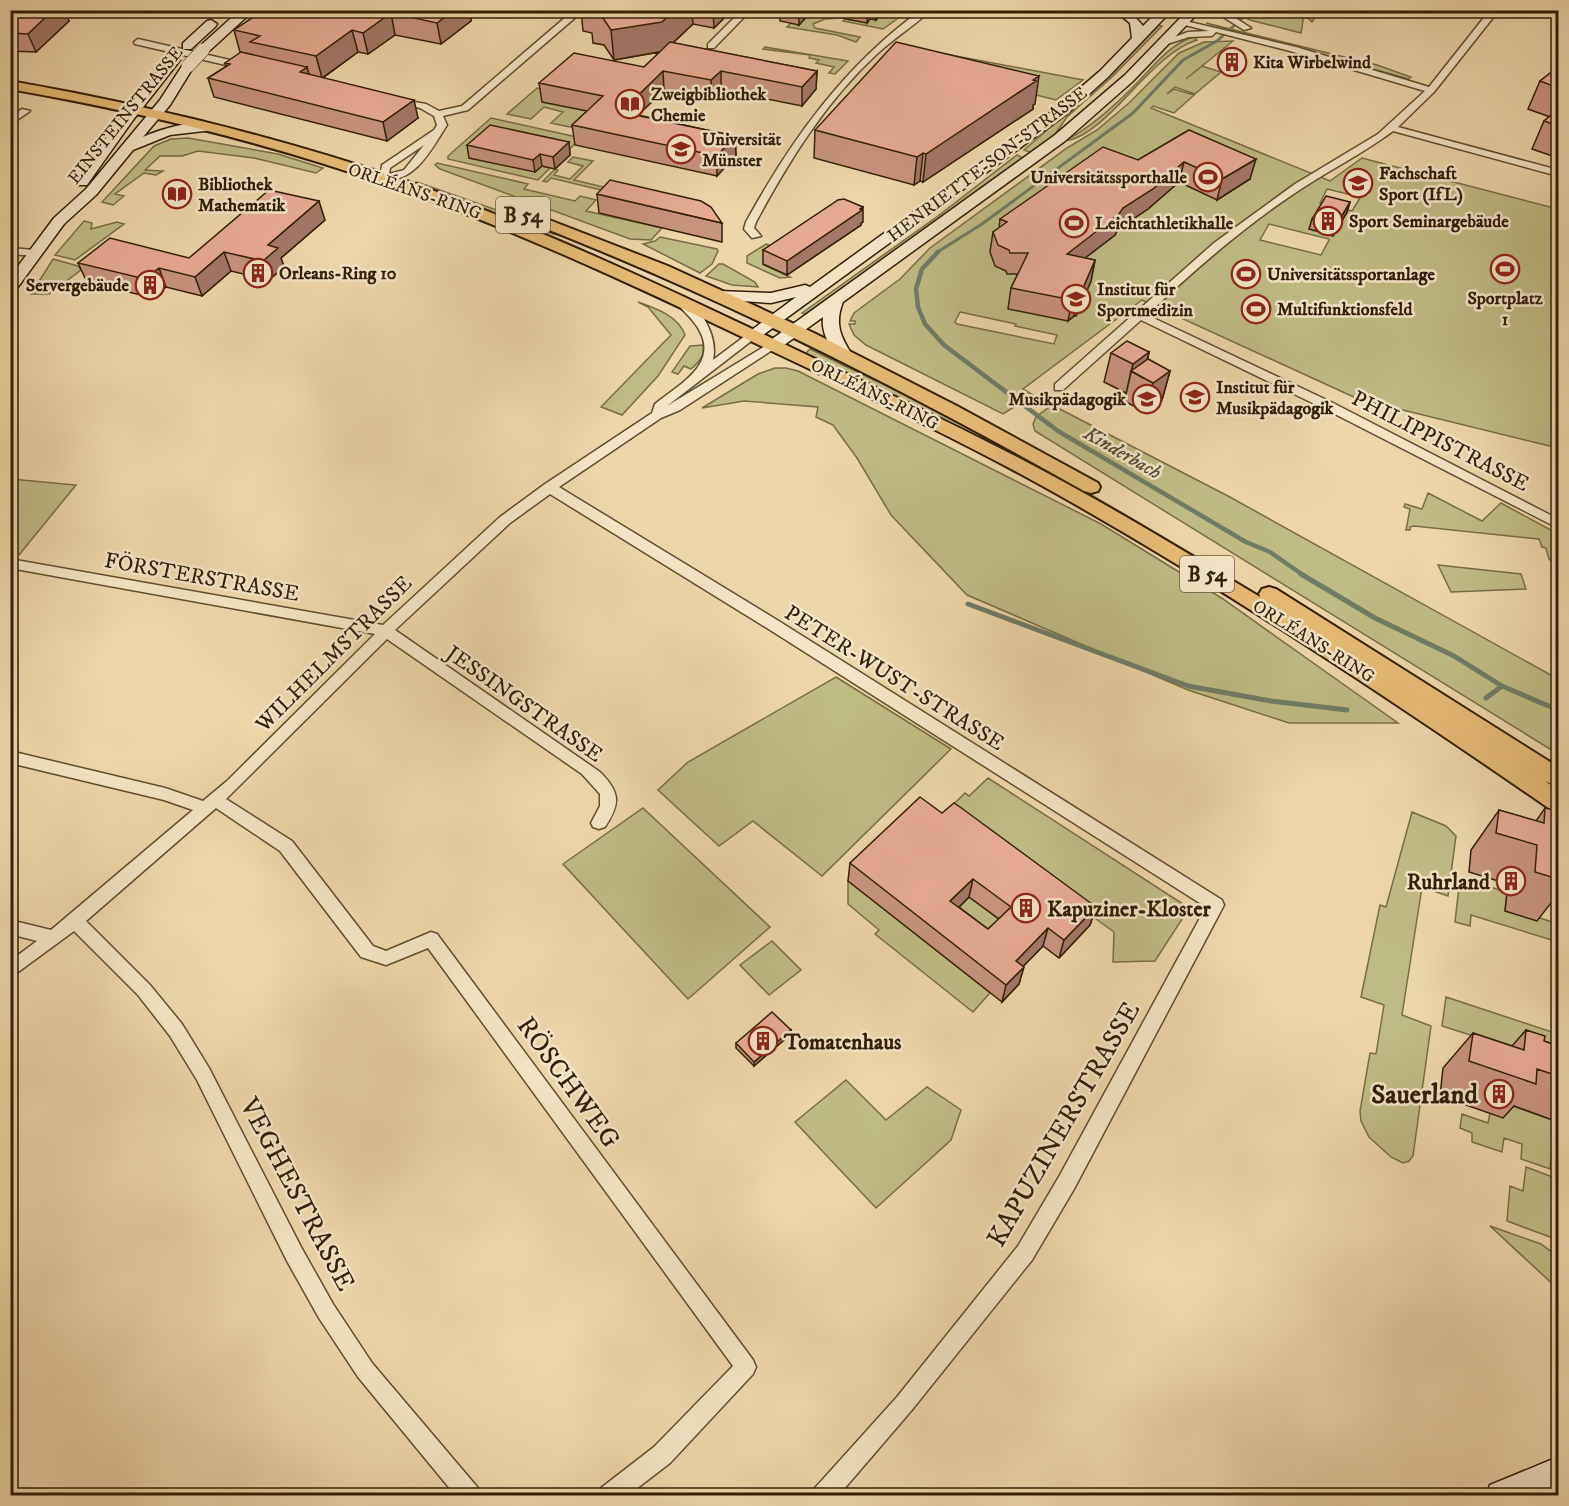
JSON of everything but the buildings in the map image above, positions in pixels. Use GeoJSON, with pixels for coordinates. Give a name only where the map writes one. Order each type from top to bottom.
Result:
{"type":"FeatureCollection","features":[{"type":"Feature","properties":{"kind":"main road","name":"EINSTEINSTRASSE"},"geometry":{"type":"LineString","coordinates":[[59,221],[91,192],[165,102],[188,66],[248,10]]}},
{"type":"Feature","properties":{"kind":"main road"},"geometry":{"type":"LineString","coordinates":[[1120,10],[1136,22],[1139,28],[1138,39]]}},
{"type":"Feature","properties":{"kind":"main road"},"geometry":{"type":"LineString","coordinates":[[1167,12],[1190,16]]}},
{"type":"Feature","properties":{"kind":"main road","name":"HENRIETTE-SON-STRASSE"},"geometry":{"type":"LineString","coordinates":[[753,335],[1063,110],[1104,74],[1167,12]]}},
{"type":"Feature","properties":{"kind":"main road","name":"EINSTEINSTRASSE"},"geometry":{"type":"LineString","coordinates":[[10,288],[59,221],[69,201],[134,109],[187,46],[223,14]]}},
{"type":"Feature","properties":{"kind":"main road","name":"HENRIETTE-SON-STRASSE"},"geometry":{"type":"LineString","coordinates":[[793,331],[1060,138],[1112,94],[1190,16]]}},
{"type":"Feature","properties":{"kind":"main road"},"geometry":{"type":"LineString","coordinates":[[10,72],[76,82]]}},
{"type":"Feature","properties":{"kind":"main road","name":"B 54"},"geometry":{"type":"LineString","coordinates":[[10,85],[134,109]]}},
{"type":"Feature","properties":{"kind":"main road","name":"B 54"},"geometry":{"type":"LineString","coordinates":[[111,89],[144,97]]}},
{"type":"Feature","properties":{"kind":"main road","name":"ORLÉANS-RING"},"geometry":{"type":"LineString","coordinates":[[144,97],[235,120],[384,173],[524,231],[753,335],[990,450],[1107,514],[1311,639],[1558,802]]}},
{"type":"Feature","properties":{"kind":"main road","name":"ORLÉANS-RING"},"geometry":{"type":"LineString","coordinates":[[134,109],[384,173],[410,170],[556,227],[771,320],[980,425],[1159,527],[1319,625],[1558,778]]}},
{"type":"Feature","properties":{"kind":"main road"},"geometry":{"type":"LineString","coordinates":[[117,159],[136,144],[158,134],[183,128],[208,127]]}},
{"type":"Feature","properties":{"kind":"main road"},"geometry":{"type":"LineString","coordinates":[[718,296],[778,297],[823,284]]}},
{"type":"Feature","properties":{"kind":"main road"},"geometry":{"type":"LineString","coordinates":[[837,298],[830,315],[830,325],[834,339],[845,356]]}},
{"type":"Feature","properties":{"kind":"main road","name":"WILHELMSTRASSE"},"geometry":{"type":"LineString","coordinates":[[774,345],[793,331]]}},
{"type":"Feature","properties":{"kind":"main road"},"geometry":{"type":"LineString","coordinates":[[1501,1496],[1558,1472]]}},
{"type":"Feature","properties":{"kind":"street"},"geometry":{"type":"LineString","coordinates":[[386,98],[423,106],[438,114],[465,108],[580,10]]}},
{"type":"Feature","properties":{"kind":"street"},"geometry":{"type":"LineString","coordinates":[[711,46],[747,10]]}},
{"type":"Feature","properties":{"kind":"street"},"geometry":{"type":"LineString","coordinates":[[756,236],[749,229],[761,202],[784,163],[820,114],[885,41],[927,10]]}},
{"type":"Feature","properties":{"kind":"street"},"geometry":{"type":"LineString","coordinates":[[1136,10],[1167,12]]}},
{"type":"Feature","properties":{"kind":"street"},"geometry":{"type":"LineString","coordinates":[[1216,10],[1239,30],[1335,60],[1434,86]]}},
{"type":"Feature","properties":{"kind":"street"},"geometry":{"type":"LineString","coordinates":[[1059,387],[1141,316],[1203,258],[1244,225],[1316,175],[1350,157],[1392,128],[1434,86],[1496,10]]}},
{"type":"Feature","properties":{"kind":"street"},"geometry":{"type":"LineString","coordinates":[[1190,16],[1231,22]]}},
{"type":"Feature","properties":{"kind":"street"},"geometry":{"type":"LineString","coordinates":[[1190,16],[1219,31]]}},
{"type":"Feature","properties":{"kind":"street"},"geometry":{"type":"LineString","coordinates":[[1161,45],[1191,35],[1239,30],[1345,54]]}},
{"type":"Feature","properties":{"kind":"street"},"geometry":{"type":"LineString","coordinates":[[138,42],[255,69]]}},
{"type":"Feature","properties":{"kind":"street"},"geometry":{"type":"LineString","coordinates":[[1387,66],[1434,86]]}},
{"type":"Feature","properties":{"kind":"street"},"geometry":{"type":"LineString","coordinates":[[10,122],[25,111]]}},
{"type":"Feature","properties":{"kind":"street"},"geometry":{"type":"LineString","coordinates":[[410,170],[441,125],[438,114]]}},
{"type":"Feature","properties":{"kind":"street"},"geometry":{"type":"LineString","coordinates":[[1392,128],[1558,173]]}},
{"type":"Feature","properties":{"kind":"street"},"geometry":{"type":"LineString","coordinates":[[384,173],[437,132]]}},
{"type":"Feature","properties":{"kind":"street"},"geometry":{"type":"LineString","coordinates":[[10,251],[35,253]]}},
{"type":"Feature","properties":{"kind":"street"},"geometry":{"type":"LineString","coordinates":[[680,301],[700,321],[711,345],[711,355],[703,372]]}},
{"type":"Feature","properties":{"kind":"street","name":"PHILIPPISTRASSE"},"geometry":{"type":"LineString","coordinates":[[1141,316],[1318,401],[1558,524]]}},
{"type":"Feature","properties":{"kind":"street","name":"WILHELMSTRASSE"},"geometry":{"type":"LineString","coordinates":[[657,416],[659,407],[753,335]]}},
{"type":"Feature","properties":{"kind":"street","name":"WILHELMSTRASSE"},"geometry":{"type":"LineString","coordinates":[[10,971],[75,921],[254,765],[483,538],[549,487],[657,416],[676,407],[774,345]]}},
{"type":"Feature","properties":{"kind":"street","name":"PETER-WUST-STRASSE"},"geometry":{"type":"LineString","coordinates":[[549,487],[772,624],[1216,905]]}},
{"type":"Feature","properties":{"kind":"street","name":"FÖRSTERSTRASSE"},"geometry":{"type":"LineString","coordinates":[[10,563],[386,632]]}},
{"type":"Feature","properties":{"kind":"street","name":"JESSINGSTRASSE"},"geometry":{"type":"LineString","coordinates":[[386,632],[587,770],[604,785],[609,793],[610,803],[599,823]]}},
{"type":"Feature","properties":{"kind":"street"},"geometry":{"type":"LineString","coordinates":[[10,757],[210,804]]}},
{"type":"Feature","properties":{"kind":"street","name":"RÖSCHWEG"},"geometry":{"type":"LineString","coordinates":[[210,804],[286,846],[367,952],[386,958],[431,939],[746,1367],[662,1455],[609,1496]]}},
{"type":"Feature","properties":{"kind":"street","name":"KAPUZINERSTRASSE"},"geometry":{"type":"LineString","coordinates":[[823,1496],[911,1395],[1025,1253],[1067,1182],[1216,905]]}},
{"type":"Feature","properties":{"kind":"street","name":"VEGHESTRASSE"},"geometry":{"type":"LineString","coordinates":[[75,921],[144,990],[176,1030],[199,1066],[294,1254],[326,1311],[365,1370],[470,1496]]}},
{"type":"Feature","properties":{"kind":"street"},"geometry":{"type":"LineString","coordinates":[[10,927],[54,938]]}},
{"type":"Feature","properties":{"kind":"shaded area"},"geometry":{"type":"Polygon","coordinates":[[[803,11],[841,18],[825,19],[813,24],[815,28],[860,37],[856,42],[837,35],[787,27],[791,23],[799,25],[803,11]]]}},
{"type":"Feature","properties":{"kind":"shaded area"},"geometry":{"type":"Polygon","coordinates":[[[879,11],[908,11],[883,29],[843,21],[845,19],[867,23],[870,19],[876,20],[883,12],[879,11]]]}},
{"type":"Feature","properties":{"kind":"shaded area"},"geometry":{"type":"Polygon","coordinates":[[[1233,11],[1319,11],[1312,22],[1304,14],[1301,33],[1250,20],[1233,11]]]}},
{"type":"Feature","properties":{"kind":"shaded area"},"geometry":{"type":"Polygon","coordinates":[[[1206,23],[1377,65],[1411,77],[1409,79],[1206,23]]]}},
{"type":"Feature","properties":{"kind":"shaded area"},"geometry":{"type":"Polygon","coordinates":[[[1159,25],[1162,26],[1113,76],[1067,117],[1053,137],[1032,153],[1024,150],[1112,74],[1159,25]]]}},
{"type":"Feature","properties":{"kind":"shaded area"},"geometry":{"type":"Polygon","coordinates":[[[1193,37],[1197,40],[1180,48],[1162,61],[1097,125],[1081,136],[1065,141],[1107,111],[1175,46],[1193,37]]]}},
{"type":"Feature","properties":{"kind":"shaded area","name":"Universitätssportanlage"},"geometry":{"type":"Polygon","coordinates":[[[1233,41],[1202,66],[1221,72],[1195,94],[1175,87],[1167,94],[1174,89],[1194,95],[1174,113],[1153,106],[1151,108],[1330,181],[1362,158],[1558,209],[1558,448],[1358,399],[1142,300],[1023,389],[1033,395],[1003,414],[866,345],[854,335],[849,324],[855,324],[855,321],[850,321],[854,313],[900,279],[930,248],[1067,148],[1097,130],[1129,103],[1179,53],[1204,42],[1233,41]],[[1327,189],[1320,203],[1352,211],[1360,198],[1360,197],[1327,189]],[[1269,224],[1260,240],[1321,255],[1329,239],[1269,224]],[[960,312],[955,322],[1054,344],[1057,335],[960,312]]]}},
{"type":"Feature","properties":{"kind":"shaded area"},"geometry":{"type":"Polygon","coordinates":[[[765,47],[848,61],[835,74],[829,73],[834,67],[816,63],[819,60],[809,58],[810,55],[763,49],[765,47]]]}},
{"type":"Feature","properties":{"kind":"shaded area"},"geometry":{"type":"Polygon","coordinates":[[[919,49],[1083,80],[1056,100],[1024,92],[919,49]]]}},
{"type":"Feature","properties":{"kind":"shaded area"},"geometry":{"type":"Polygon","coordinates":[[[537,88],[553,92],[606,115],[589,131],[551,123],[563,112],[544,107],[531,119],[507,114],[537,88]]]}},
{"type":"Feature","properties":{"kind":"shaded area"},"geometry":{"type":"Polygon","coordinates":[[[491,118],[581,138],[560,158],[542,166],[550,168],[538,180],[448,159],[448,156],[491,118]]]}},
{"type":"Feature","properties":{"kind":"shaded area"},"geometry":{"type":"Polygon","coordinates":[[[188,138],[278,154],[323,168],[316,173],[254,158],[198,151],[182,156],[160,156],[145,170],[163,171],[156,175],[144,173],[115,194],[124,196],[113,205],[102,202],[154,146],[171,139],[188,138]]]}},
{"type":"Feature","properties":{"kind":"shaded area"},"geometry":{"type":"Polygon","coordinates":[[[1017,155],[1025,159],[805,314],[802,313],[938,216],[1017,155]]]}},
{"type":"Feature","properties":{"kind":"shaded area"},"geometry":{"type":"Polygon","coordinates":[[[573,157],[593,161],[574,180],[608,188],[601,190],[551,178],[547,182],[543,181],[555,169],[558,170],[554,175],[570,179],[583,166],[568,162],[573,157]]]}},
{"type":"Feature","properties":{"kind":"shaded area"},"geometry":{"type":"Polygon","coordinates":[[[437,163],[528,184],[524,189],[575,201],[580,196],[596,200],[586,211],[662,228],[651,240],[630,239],[440,169],[435,165],[437,163]]]}},
{"type":"Feature","properties":{"kind":"shaded area"},"geometry":{"type":"Polygon","coordinates":[[[417,182],[562,233],[743,313],[568,238],[519,224],[414,184],[417,182]]]}},
{"type":"Feature","properties":{"kind":"shaded area"},"geometry":{"type":"Polygon","coordinates":[[[84,221],[92,223],[91,229],[117,222],[124,224],[75,260],[55,255],[84,221]]]}},
{"type":"Feature","properties":{"kind":"shaded area"},"geometry":{"type":"Polygon","coordinates":[[[660,237],[718,251],[712,264],[700,273],[643,244],[660,237]]]}},
{"type":"Feature","properties":{"kind":"shaded area"},"geometry":{"type":"Polygon","coordinates":[[[766,244],[782,251],[764,265],[790,277],[780,278],[747,263],[747,256],[766,244]]]}},
{"type":"Feature","properties":{"kind":"shaded area"},"geometry":{"type":"Polygon","coordinates":[[[53,259],[78,266],[81,270],[49,294],[31,294],[53,259]]]}},
{"type":"Feature","properties":{"kind":"shaded area"},"geometry":{"type":"Polygon","coordinates":[[[719,264],[755,282],[758,287],[732,285],[706,276],[719,264]]]}},
{"type":"Feature","properties":{"kind":"shaded area"},"geometry":{"type":"Polygon","coordinates":[[[638,302],[672,318],[682,328],[685,335],[658,376],[622,415],[601,407],[671,335],[648,307],[638,302]]]}},
{"type":"Feature","properties":{"kind":"shaded area"},"geometry":{"type":"Polygon","coordinates":[[[703,345],[703,352],[697,364],[691,369],[684,366],[678,374],[672,372],[690,346],[703,345]]]}},
{"type":"Feature","properties":{"kind":"shaded area"},"geometry":{"type":"Polygon","coordinates":[[[810,349],[874,380],[897,388],[1037,463],[1204,561],[1201,563],[805,354],[810,349]]]}},
{"type":"Feature","properties":{"kind":"shaded area"},"geometry":{"type":"Polygon","coordinates":[[[775,368],[798,371],[1101,524],[1223,599],[1398,723],[1289,723],[1188,690],[967,595],[891,515],[857,458],[833,425],[816,417],[818,407],[744,401],[702,408],[758,374],[775,368]]]}},
{"type":"Feature","properties":{"kind":"shaded area"},"geometry":{"type":"Polygon","coordinates":[[[1052,405],[1228,496],[1558,679],[1558,754],[1035,431],[1033,424],[1036,417],[1052,405]]]}},
{"type":"Feature","properties":{"kind":"shaded area"},"geometry":{"type":"Polygon","coordinates":[[[11,479],[76,485],[19,555],[11,554],[11,479]]]}},
{"type":"Feature","properties":{"kind":"shaded area"},"geometry":{"type":"Polygon","coordinates":[[[1428,493],[1482,521],[1501,503],[1558,534],[1558,541],[1554,546],[1558,548],[1558,567],[1549,559],[1546,548],[1542,547],[1539,539],[1414,526],[1406,530],[1410,509],[1404,507],[1405,504],[1422,509],[1428,493]]]}},
{"type":"Feature","properties":{"kind":"shaded area"},"geometry":{"type":"Polygon","coordinates":[[[1438,565],[1521,574],[1526,589],[1451,592],[1438,565]]]}},
{"type":"Feature","properties":{"kind":"shaded area"},"geometry":{"type":"Polygon","coordinates":[[[836,677],[951,749],[822,876],[753,821],[719,846],[658,790],[688,762],[836,677]]]}},
{"type":"Feature","properties":{"kind":"shaded area"},"geometry":{"type":"Polygon","coordinates":[[[988,778],[1183,904],[1186,913],[1155,961],[1113,962],[1114,932],[947,811],[965,793],[969,796],[988,778]]]}},
{"type":"Feature","properties":{"kind":"shaded area"},"geometry":{"type":"Polygon","coordinates":[[[643,808],[770,927],[688,999],[563,864],[643,808]]]}},
{"type":"Feature","properties":{"kind":"shaded area"},"geometry":{"type":"Polygon","coordinates":[[[1412,812],[1446,826],[1456,836],[1448,896],[1422,887],[1402,1015],[1431,1026],[1413,1156],[1409,1161],[1403,1163],[1391,1157],[1369,1137],[1361,1121],[1360,1111],[1370,1053],[1376,1054],[1384,1005],[1361,997],[1380,905],[1386,907],[1412,812]]]}},
{"type":"Feature","properties":{"kind":"shaded area"},"geometry":{"type":"Polygon","coordinates":[[[1460,878],[1507,892],[1505,911],[1558,924],[1558,942],[1471,915],[1470,926],[1455,922],[1460,878]]]}},
{"type":"Feature","properties":{"kind":"shaded area"},"geometry":{"type":"Polygon","coordinates":[[[848,881],[990,993],[973,1012],[875,934],[879,930],[848,904],[848,881]]]}},
{"type":"Feature","properties":{"kind":"shaded area"},"geometry":{"type":"Polygon","coordinates":[[[969,897],[1006,925],[984,947],[947,919],[969,897]]]}},
{"type":"Feature","properties":{"kind":"shaded area"},"geometry":{"type":"Polygon","coordinates":[[[772,941],[801,970],[769,995],[740,965],[772,941]]]}},
{"type":"Feature","properties":{"kind":"shaded area"},"geometry":{"type":"Polygon","coordinates":[[[1446,997],[1558,1034],[1558,1063],[1442,1026],[1446,997]]]}},
{"type":"Feature","properties":{"kind":"shaded area"},"geometry":{"type":"Polygon","coordinates":[[[846,1080],[886,1120],[927,1087],[961,1110],[951,1140],[876,1208],[795,1122],[846,1080]]]}},
{"type":"Feature","properties":{"kind":"shaded area"},"geometry":{"type":"Polygon","coordinates":[[[1504,1103],[1558,1122],[1558,1160],[1551,1158],[1550,1169],[1521,1159],[1522,1144],[1504,1138],[1502,1152],[1472,1142],[1472,1133],[1460,1128],[1462,1114],[1488,1123],[1490,1113],[1504,1103]]]}},
{"type":"Feature","properties":{"kind":"shaded area"},"geometry":{"type":"Polygon","coordinates":[[[1526,1167],[1558,1179],[1558,1240],[1507,1221],[1510,1186],[1523,1191],[1526,1167]]]}},
{"type":"Feature","properties":{"kind":"shaded area"},"geometry":{"type":"Polygon","coordinates":[[[1490,1226],[1541,1244],[1557,1256],[1558,1289],[1490,1226]]]}},
{"type":"Feature","properties":{"kind":"waterway","name":"Kinderbach"},"geometry":{"type":"LineString","coordinates":[[936,253],[982,224],[1133,113],[1183,60],[1217,41],[1247,14],[1260,10]]}},
{"type":"Feature","properties":{"kind":"waterway","name":"Kinderbach"},"geometry":{"type":"LineString","coordinates":[[1284,10],[1297,10]]}},
{"type":"Feature","properties":{"kind":"waterway","name":"Kinderbach"},"geometry":{"type":"LineString","coordinates":[[938,252],[922,269],[916,289],[918,307],[925,324],[944,345],[1058,431],[1246,542],[1270,552],[1303,575]]}},
{"type":"Feature","properties":{"kind":"waterway","name":"Kinderbach"},"geometry":{"type":"LineString","coordinates":[[1301,574],[1375,618],[1454,656],[1502,686]]}},
{"type":"Feature","properties":{"kind":"waterway"},"geometry":{"type":"LineString","coordinates":[[968,604],[1188,686],[1271,701],[1347,710]]}},
{"type":"Feature","properties":{"kind":"waterway"},"geometry":{"type":"LineString","coordinates":[[1486,698],[1502,686]]}},
{"type":"Feature","properties":{"kind":"waterway","name":"Kinderbach"},"geometry":{"type":"LineString","coordinates":[[1502,686],[1558,710]]}},
{"type":"Feature","properties":{"kind":"place","name":"Kita Wirbelwind"},"geometry":{"type":"Point","coordinates":[1232,62]}},
{"type":"Feature","properties":{"kind":"place","name":"Zweigbibliothek Chemie"},"geometry":{"type":"Point","coordinates":[630,104]}},
{"type":"Feature","properties":{"kind":"place","name":"Universität Münster"},"geometry":{"type":"Point","coordinates":[681,149]}},
{"type":"Feature","properties":{"kind":"place","name":"Universitätssporthalle"},"geometry":{"type":"Point","coordinates":[1208,177]}},
{"type":"Feature","properties":{"kind":"place","name":"Fachschaft Sport (IfL)"},"geometry":{"type":"Point","coordinates":[1358,183]}},
{"type":"Feature","properties":{"kind":"place","name":"Bibliothek Mathematik"},"geometry":{"type":"Point","coordinates":[177,194]}},
{"type":"Feature","properties":{"kind":"place","name":"Sport Seminargebäude"},"geometry":{"type":"Point","coordinates":[1328,221]}},
{"type":"Feature","properties":{"kind":"place","name":"Leichtathletikhalle"},"geometry":{"type":"Point","coordinates":[1074,223]}},
{"type":"Feature","properties":{"kind":"place","name":"Sportplatz 1"},"geometry":{"type":"Point","coordinates":[1505,269]}},
{"type":"Feature","properties":{"kind":"place","name":"Orleans-Ring 10"},"geometry":{"type":"Point","coordinates":[258,273]}},
{"type":"Feature","properties":{"kind":"place","name":"Universitätssportanlage"},"geometry":{"type":"Point","coordinates":[1246,274]}},
{"type":"Feature","properties":{"kind":"place","name":"Servergebäude"},"geometry":{"type":"Point","coordinates":[150,285]}},
{"type":"Feature","properties":{"kind":"place","name":"Institut für Sportmedizin"},"geometry":{"type":"Point","coordinates":[1076,299]}},
{"type":"Feature","properties":{"kind":"place","name":"Multifunktionsfeld"},"geometry":{"type":"Point","coordinates":[1256,309]}},
{"type":"Feature","properties":{"kind":"place","name":"Institut für Musikpädagogik"},"geometry":{"type":"Point","coordinates":[1195,397]}},
{"type":"Feature","properties":{"kind":"place","name":"Musikpädagogik"},"geometry":{"type":"Point","coordinates":[1147,399]}},
{"type":"Feature","properties":{"kind":"place","name":"Ruhrland"},"geometry":{"type":"Point","coordinates":[1511,881]}},
{"type":"Feature","properties":{"kind":"place","name":"Kapuziner-Kloster"},"geometry":{"type":"Point","coordinates":[1026,908]}},
{"type":"Feature","properties":{"kind":"place","name":"Tomatenhaus"},"geometry":{"type":"Point","coordinates":[763,1041]}},
{"type":"Feature","properties":{"kind":"place","name":"Sauerland"},"geometry":{"type":"Point","coordinates":[1499,1094]}}]}
